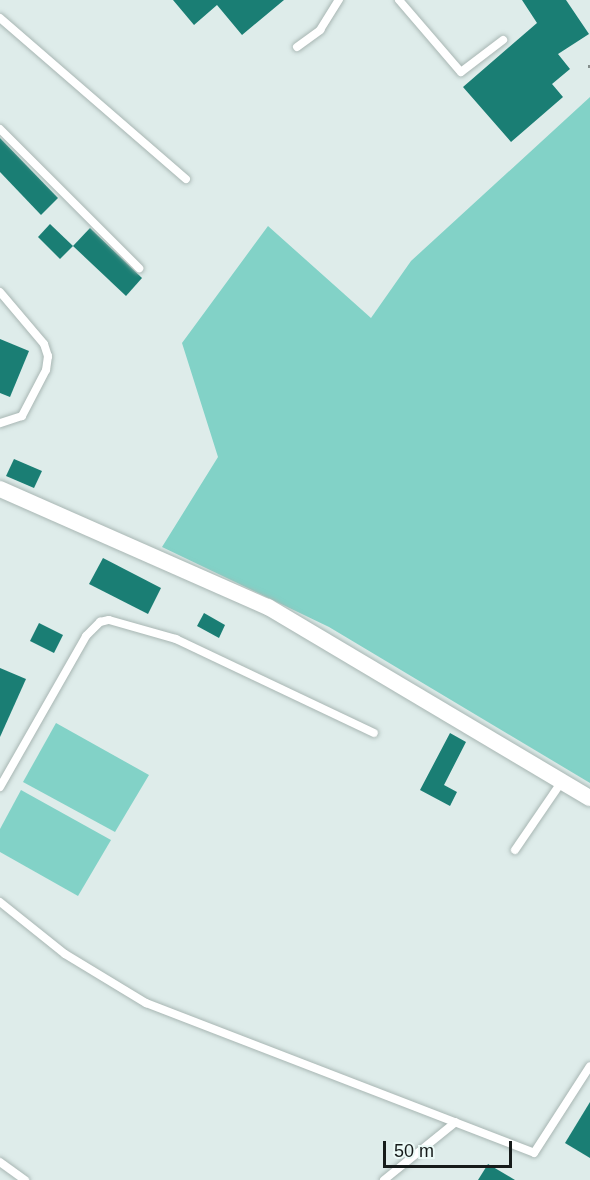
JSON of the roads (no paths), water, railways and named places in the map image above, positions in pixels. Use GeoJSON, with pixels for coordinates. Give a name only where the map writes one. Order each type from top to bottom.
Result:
{"type":"FeatureCollection","features":[{"type":"Feature","properties":{"kind":"street"},"geometry":{"type":"LineString","coordinates":[[0,489],[268,607],[590,798]]}},
{"type":"Feature","properties":{"kind":"lane"},"geometry":{"type":"LineString","coordinates":[[297,47],[320,30],[339,0]]}},
{"type":"Feature","properties":{"kind":"lane"},"geometry":{"type":"LineString","coordinates":[[399,0],[461,72],[503,40]]}},
{"type":"Feature","properties":{"kind":"lane"},"geometry":{"type":"LineString","coordinates":[[0,18],[186,178]]}},
{"type":"Feature","properties":{"kind":"lane"},"geometry":{"type":"LineString","coordinates":[[0,129],[139,268]]}},
{"type":"Feature","properties":{"kind":"lane"},"geometry":{"type":"LineString","coordinates":[[0,292],[44,345],[48,356],[46,370],[21,416],[0,423]]}},
{"type":"Feature","properties":{"kind":"lane"},"geometry":{"type":"LineString","coordinates":[[0,787],[86,636],[100,622],[109,620],[176,639],[374,733]]}},
{"type":"Feature","properties":{"kind":"lane"},"geometry":{"type":"LineString","coordinates":[[515,850],[562,781]]}},
{"type":"Feature","properties":{"kind":"lane"},"geometry":{"type":"LineString","coordinates":[[0,902],[64,954],[146,1003],[534,1153],[590,1066]]}},
{"type":"Feature","properties":{"kind":"lane"},"geometry":{"type":"LineString","coordinates":[[384,1180],[456,1122]]}},
{"type":"Feature","properties":{"kind":"lane"},"geometry":{"type":"LineString","coordinates":[[0,1162],[25,1180]]}}]}
